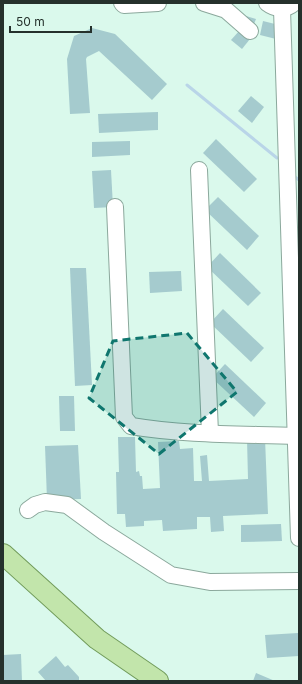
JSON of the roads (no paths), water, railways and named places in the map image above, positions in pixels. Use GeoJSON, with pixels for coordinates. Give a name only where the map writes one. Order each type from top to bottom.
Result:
{"type":"FeatureCollection","features":[{"type":"Feature","properties":{"kind":"main road"},"geometry":{"type":"LineString","coordinates":[[3,554],[97,638],[158,681]]}},
{"type":"Feature","properties":{"kind":"street"},"geometry":{"type":"LineString","coordinates":[[122,3],[124,5],[158,3]]}},
{"type":"Feature","properties":{"kind":"street"},"geometry":{"type":"LineString","coordinates":[[204,3],[226,10],[250,30]]}},
{"type":"Feature","properties":{"kind":"street"},"geometry":{"type":"LineString","coordinates":[[281,5],[294,242],[299,538]]}},
{"type":"Feature","properties":{"kind":"street"},"geometry":{"type":"LineString","coordinates":[[199,170],[210,433]]}},
{"type":"Feature","properties":{"kind":"street"},"geometry":{"type":"LineString","coordinates":[[114,207],[124,417],[131,426],[210,433],[298,436]]}},
{"type":"Feature","properties":{"kind":"street"},"geometry":{"type":"LineString","coordinates":[[28,510],[35,505],[46,502],[67,505],[104,532],[171,575],[210,582],[299,581]]}},
{"type":"Feature","properties":{"kind":"waterway"},"geometry":{"type":"LineString","coordinates":[[187,85],[277,158]]}},
{"type":"Feature","properties":{"kind":"waterway"},"geometry":{"type":"LineString","coordinates":[[295,177],[299,180]]}}]}
